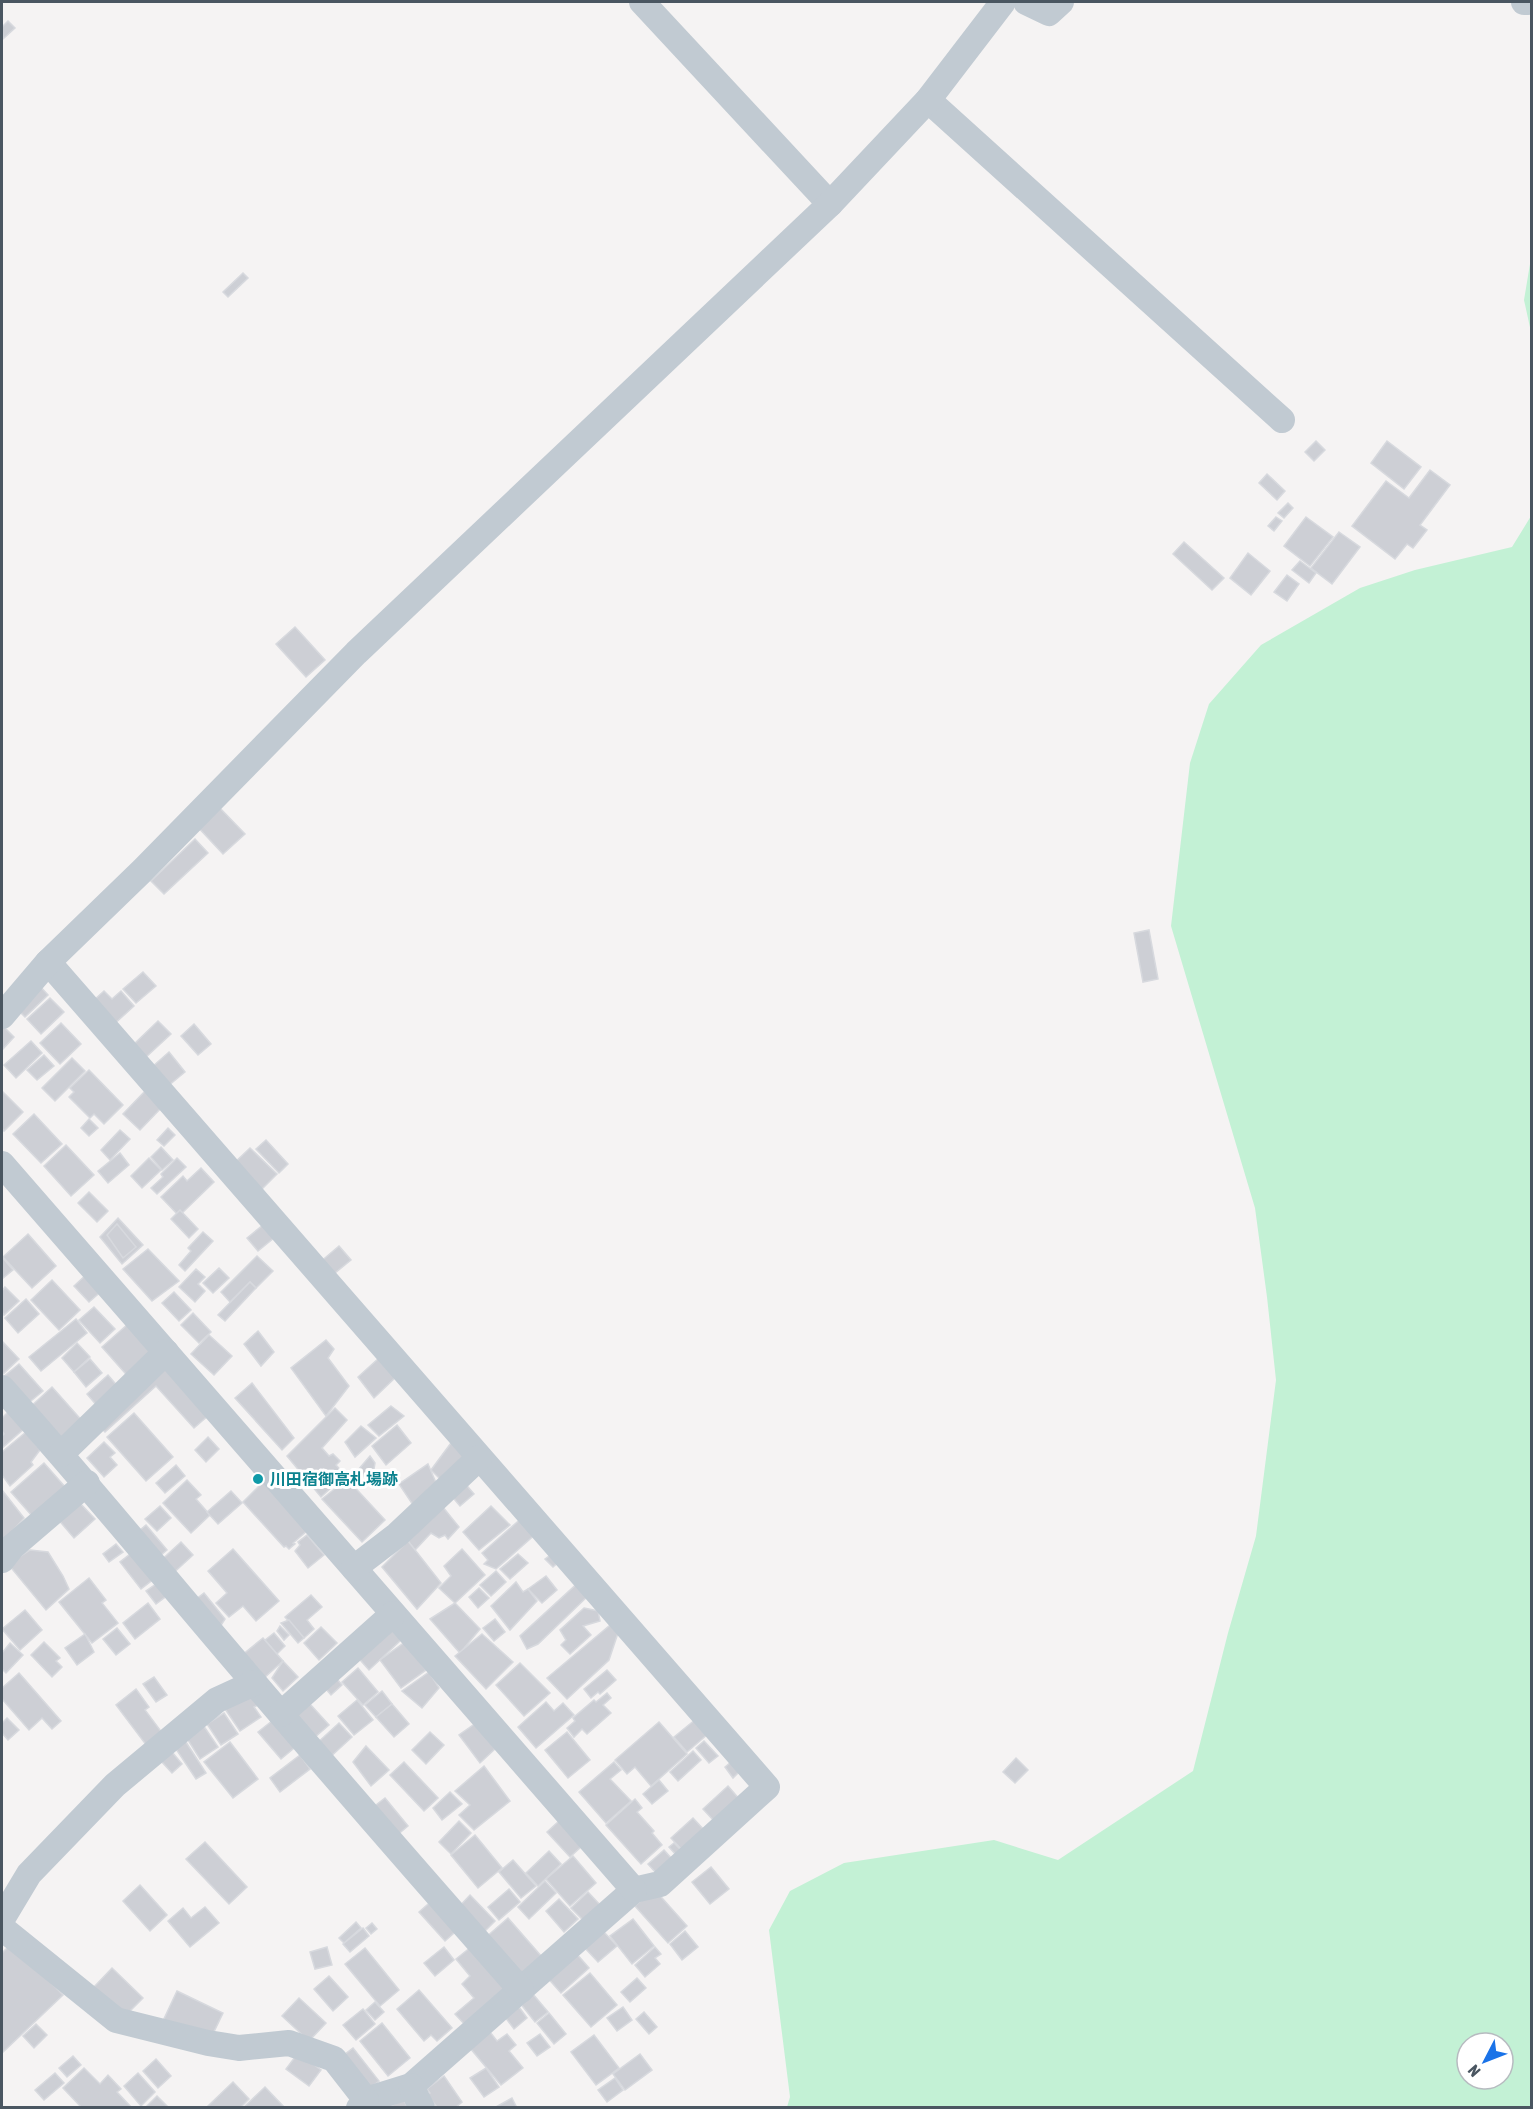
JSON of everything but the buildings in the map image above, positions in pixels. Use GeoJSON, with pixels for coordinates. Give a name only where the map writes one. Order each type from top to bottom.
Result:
{"type":"FeatureCollection","features":[{"type":"Feature","properties":{"kind":"street"},"geometry":{"type":"LineString","coordinates":[[642,2],[830,204]]}},
{"type":"Feature","properties":{"kind":"street"},"geometry":{"type":"LineString","coordinates":[[2,1016],[48,962],[143,870],[356,653],[830,204],[928,100],[1003,2]]}},
{"type":"Feature","properties":{"kind":"street"},"geometry":{"type":"LineString","coordinates":[[1026,2],[1049,14],[1061,2]]}},
{"type":"Feature","properties":{"kind":"street"},"geometry":{"type":"LineString","coordinates":[[928,100],[1282,420]]}},
{"type":"Feature","properties":{"kind":"street"},"geometry":{"type":"LineString","coordinates":[[2,1928],[116,2020],[208,2043],[239,2048],[290,2043],[334,2059],[363,2104],[416,2097],[521,1990],[634,1890],[660,1884],[767,1787],[48,962]]}},
{"type":"Feature","properties":{"kind":"street"},"geometry":{"type":"LineString","coordinates":[[2,1164],[634,1890]]}},
{"type":"Feature","properties":{"kind":"street"},"geometry":{"type":"LineString","coordinates":[[61,1454],[166,1352]]}},
{"type":"Feature","properties":{"kind":"street"},"geometry":{"type":"LineString","coordinates":[[2,1388],[87,1483],[280,1714],[521,1990]]}},
{"type":"Feature","properties":{"kind":"street"},"geometry":{"type":"LineString","coordinates":[[354,1568],[397,1535],[479,1458]]}},
{"type":"Feature","properties":{"kind":"street"},"geometry":{"type":"LineString","coordinates":[[2,1560],[12,1547],[87,1483]]}},
{"type":"Feature","properties":{"kind":"street"},"geometry":{"type":"LineString","coordinates":[[280,1714],[393,1614]]}},
{"type":"Feature","properties":{"kind":"street"},"geometry":{"type":"LineString","coordinates":[[2,1919],[29,1874],[115,1785],[217,1700],[254,1683]]}},
{"type":"Feature","properties":{"kind":"green space"},"geometry":{"type":"Polygon","coordinates":[[[1531,258],[1531,332],[1524,300],[1531,258]]]}},
{"type":"Feature","properties":{"kind":"green space"},"geometry":{"type":"Polygon","coordinates":[[[1531,516],[1531,2107],[787,2107],[790,2097],[769,1930],[790,1891],[844,1863],[994,1840],[1058,1860],[1193,1771],[1228,1633],[1256,1536],[1276,1380],[1255,1208],[1171,926],[1190,763],[1209,704],[1261,645],[1360,588],[1415,570],[1512,547],[1531,516]]]}},
{"type":"Feature","properties":{"kind":"place","name":"川田宿御高札場跡"},"geometry":{"type":"Point","coordinates":[258,1479]}}]}
